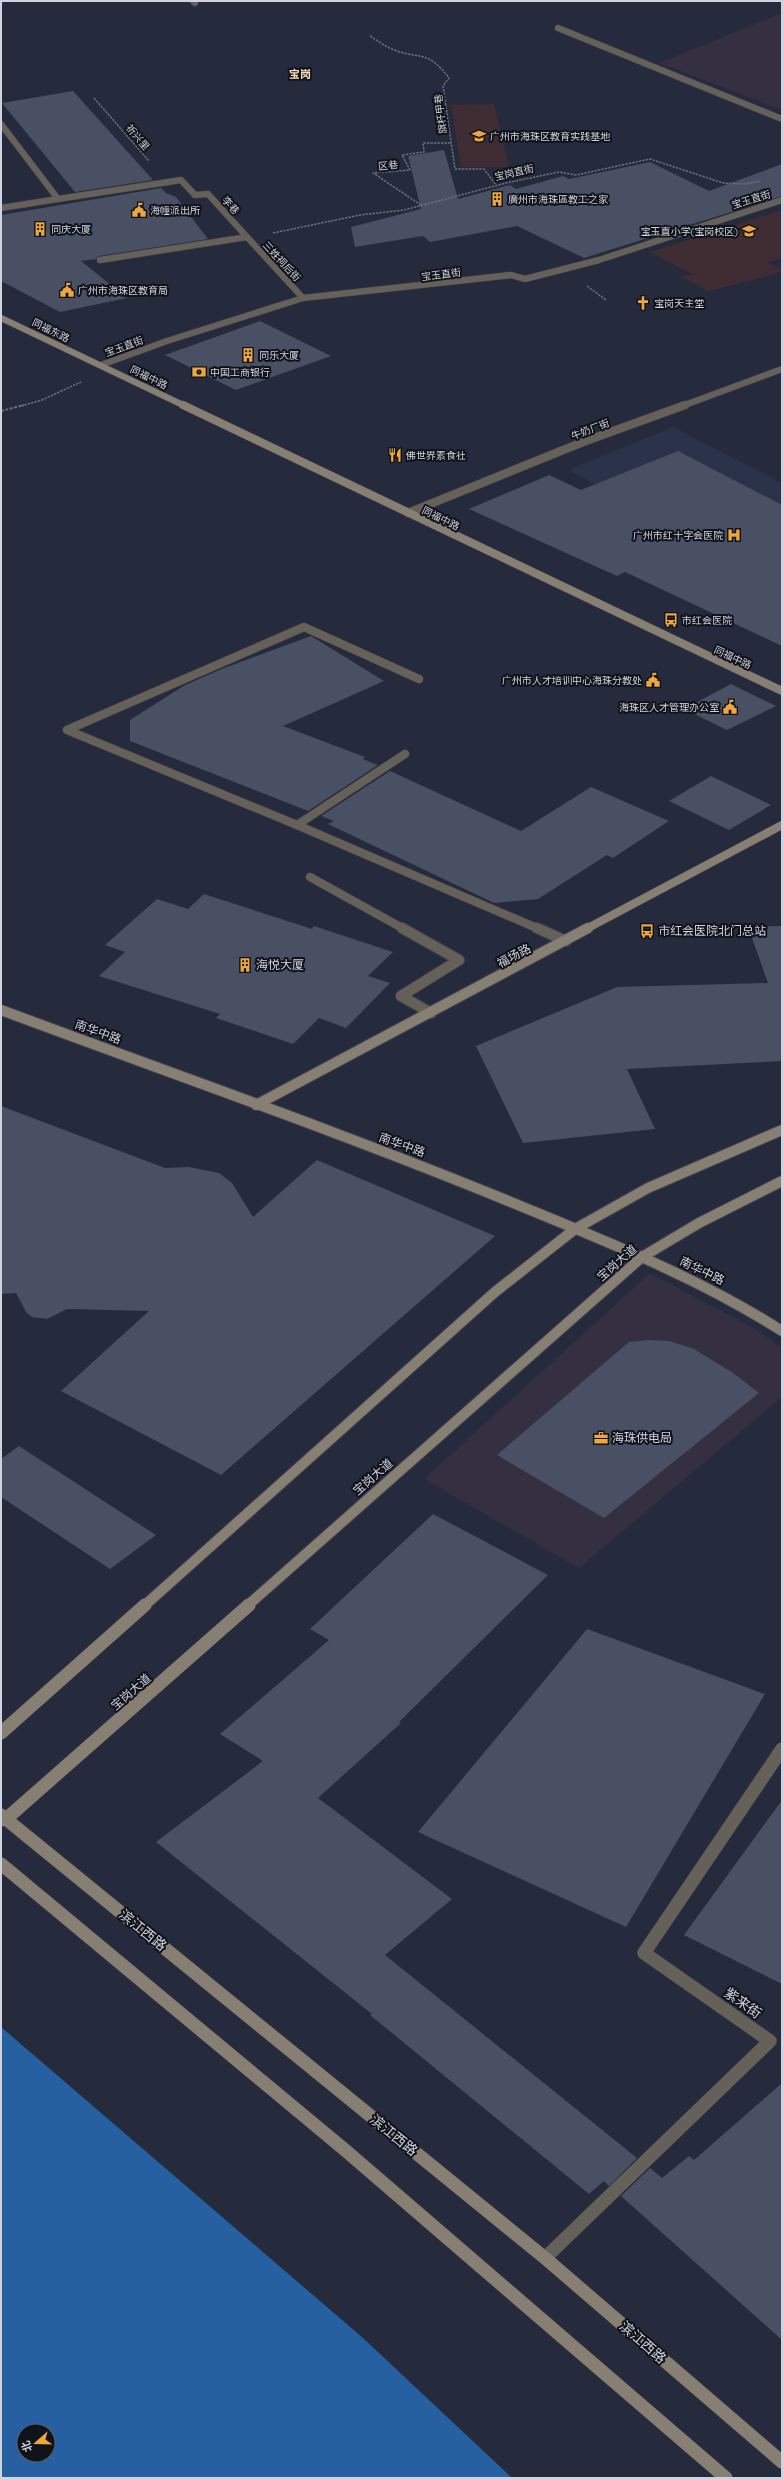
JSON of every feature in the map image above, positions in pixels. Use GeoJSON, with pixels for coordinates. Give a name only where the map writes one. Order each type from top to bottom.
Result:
{"type":"FeatureCollection","features":[{"type":"Feature","properties":{"kind":"main road","name":"同福东路"},"geometry":{"type":"LineString","coordinates":[[1,318],[92,361]]}},
{"type":"Feature","properties":{"kind":"main road","name":"同福中路"},"geometry":{"type":"LineString","coordinates":[[92,361],[782,691]]}},
{"type":"Feature","properties":{"kind":"main road","name":"福场路"},"geometry":{"type":"LineString","coordinates":[[256,1105],[566,942],[782,825]]}},
{"type":"Feature","properties":{"kind":"main road","name":"南华中路"},"geometry":{"type":"LineString","coordinates":[[1,1010],[432,1170],[642,1257],[718,1292],[782,1331]]}},
{"type":"Feature","properties":{"kind":"main road"},"geometry":{"type":"LineString","coordinates":[[1,1733],[495,1292],[575,1229],[648,1188],[782,1130]]}},
{"type":"Feature","properties":{"kind":"main road","name":"宝岗大道"},"geometry":{"type":"LineString","coordinates":[[3,1818],[642,1257],[699,1223],[782,1181]]}},
{"type":"Feature","properties":{"kind":"main road","name":"滨江西路"},"geometry":{"type":"LineString","coordinates":[[3,1818],[545,2258],[782,2462]]}},
{"type":"Feature","properties":{"kind":"main road"},"geometry":{"type":"LineString","coordinates":[[1,1864],[339,2145],[726,2478]]}},
{"type":"Feature","properties":{"kind":"street"},"geometry":{"type":"LineString","coordinates":[[558,28],[782,119]]}},
{"type":"Feature","properties":{"kind":"street"},"geometry":{"type":"LineString","coordinates":[[1,124],[58,199]]}},
{"type":"Feature","properties":{"kind":"street","name":"李巷"},"geometry":{"type":"LineString","coordinates":[[1,208],[181,180],[195,195],[208,194],[247,237]]}},
{"type":"Feature","properties":{"kind":"street","name":"宝玉直街"},"geometry":{"type":"LineString","coordinates":[[101,365],[167,341],[303,298],[511,275],[525,279],[599,260],[782,200]]}},
{"type":"Feature","properties":{"kind":"street"},"geometry":{"type":"LineString","coordinates":[[100,260],[247,237]]}},
{"type":"Feature","properties":{"kind":"street","name":"三姓祠后街"},"geometry":{"type":"LineString","coordinates":[[247,237],[303,298]]}},
{"type":"Feature","properties":{"kind":"street","name":"牛奶厂街"},"geometry":{"type":"LineString","coordinates":[[408,513],[583,442],[782,369]]}},
{"type":"Feature","properties":{"kind":"street"},"geometry":{"type":"LineString","coordinates":[[420,679],[304,627],[67,730],[297,825],[566,942]]}},
{"type":"Feature","properties":{"kind":"street"},"geometry":{"type":"LineString","coordinates":[[297,825],[405,754]]}},
{"type":"Feature","properties":{"kind":"street"},"geometry":{"type":"LineString","coordinates":[[310,877],[459,960],[400,996],[431,1013]]}},
{"type":"Feature","properties":{"kind":"street","name":"紫来街"},"geometry":{"type":"LineString","coordinates":[[545,2258],[770,2041],[644,1953],[782,1749]]}},
{"type":"Feature","properties":{"kind":"path","name":"旗杆甲巷"},"geometry":{"type":"LineString","coordinates":[[370,36],[392,49],[427,57],[438,62],[449,78],[443,86],[450,143],[455,169],[484,169],[496,185]]}},
{"type":"Feature","properties":{"kind":"path","name":"祈兴里"},"geometry":{"type":"LineString","coordinates":[[94,98],[163,177],[154,184]]}},
{"type":"Feature","properties":{"kind":"path","name":"区巷"},"geometry":{"type":"LineString","coordinates":[[421,205],[374,173],[410,170],[402,155],[424,152],[423,143],[450,143]]}},
{"type":"Feature","properties":{"kind":"path","name":"宝岗直街"},"geometry":{"type":"LineString","coordinates":[[247,237],[421,205],[496,185],[559,172],[576,174],[650,159],[723,183],[744,184],[764,181]]}},
{"type":"Feature","properties":{"kind":"path"},"geometry":{"type":"LineString","coordinates":[[1,411],[42,400],[109,369]]}},
{"type":"Feature","properties":{"kind":"shaded area"},"geometry":{"type":"Polygon","coordinates":[[[782,13],[782,110],[659,63],[782,13]]]}},
{"type":"Feature","properties":{"kind":"shaded area","name":"广州市海珠区教育实践基地"},"geometry":{"type":"Polygon","coordinates":[[[494,104],[509,167],[461,167],[451,105],[494,104]]]}},
{"type":"Feature","properties":{"kind":"shaded area","name":"宝玉直小学(宝岗校区)"},"geometry":{"type":"Polygon","coordinates":[[[782,210],[782,259],[766,262],[782,269],[782,272],[709,291],[682,277],[692,274],[650,252],[782,210]]]}},
{"type":"Feature","properties":{"kind":"shaded area","name":"广州市红十字会医院"},"geometry":{"type":"Polygon","coordinates":[[[673,427],[782,483],[782,586],[568,470],[673,427]]]}},
{"type":"Feature","properties":{"kind":"shaded area","name":"海珠供电局"},"geometry":{"type":"Polygon","coordinates":[[[650,1273],[759,1331],[782,1348],[782,1397],[579,1568],[424,1479],[650,1273]]]}},
{"type":"Feature","properties":{"kind":"water"},"geometry":{"type":"Polygon","coordinates":[[[1,2027],[363,2338],[512,2478],[1,2478],[1,2027]]]}},
{"type":"Feature","properties":{"kind":"building"},"geometry":{"type":"Polygon","coordinates":[[[73,91],[153,180],[75,192],[2,103],[73,91]]]}},
{"type":"Feature","properties":{"kind":"building"},"geometry":{"type":"Polygon","coordinates":[[[444,150],[458,199],[510,185],[516,189],[563,176],[569,179],[650,162],[709,191],[782,164],[782,196],[584,258],[517,226],[430,242],[423,236],[355,247],[351,227],[421,209],[408,156],[444,150]]]}},
{"type":"Feature","properties":{"kind":"building"},"geometry":{"type":"Polygon","coordinates":[[[161,188],[166,193],[176,197],[208,239],[99,256],[96,259],[81,261],[127,298],[60,312],[1,281],[1,215],[161,188]]]}},
{"type":"Feature","properties":{"kind":"building","name":"同乐大厦"},"geometry":{"type":"Polygon","coordinates":[[[260,321],[331,356],[236,390],[165,355],[260,321]]]}},
{"type":"Feature","properties":{"kind":"building"},"geometry":{"type":"Polygon","coordinates":[[[678,451],[782,505],[782,646],[625,572],[617,576],[469,509],[549,475],[581,490],[678,451]]]}},
{"type":"Feature","properties":{"kind":"building"},"geometry":{"type":"Polygon","coordinates":[[[311,636],[384,681],[283,726],[365,757],[363,759],[378,765],[308,811],[130,741],[130,720],[185,685],[224,668],[311,636]]]}},
{"type":"Feature","properties":{"kind":"building","name":"海珠区人才管理办公室"},"geometry":{"type":"Polygon","coordinates":[[[731,684],[776,706],[727,730],[684,709],[731,684]]]}},
{"type":"Feature","properties":{"kind":"building"},"geometry":{"type":"Polygon","coordinates":[[[390,771],[521,831],[591,787],[669,821],[613,858],[607,855],[538,899],[494,903],[328,824],[334,821],[321,816],[390,771]]]}},
{"type":"Feature","properties":{"kind":"building"},"geometry":{"type":"Polygon","coordinates":[[[711,776],[771,805],[729,830],[669,801],[711,776]]]}},
{"type":"Feature","properties":{"kind":"building","name":"海悦大厦"},"geometry":{"type":"Polygon","coordinates":[[[204,894],[312,929],[314,926],[393,952],[368,976],[390,983],[346,1028],[319,1018],[293,1044],[216,1018],[220,1014],[99,976],[125,952],[105,945],[157,899],[188,909],[204,894]]]}},
{"type":"Feature","properties":{"kind":"building"},"geometry":{"type":"Polygon","coordinates":[[[782,926],[782,1061],[627,1069],[655,1129],[523,1143],[476,1046],[617,987],[768,983],[748,927],[782,926]]]}},
{"type":"Feature","properties":{"kind":"building"},"geometry":{"type":"Polygon","coordinates":[[[1,1106],[165,1168],[189,1167],[219,1173],[232,1183],[253,1217],[317,1160],[495,1236],[221,1475],[61,1391],[149,1311],[67,1309],[47,1319],[32,1317],[26,1312],[16,1293],[1,1294],[1,1106]]]}},
{"type":"Feature","properties":{"kind":"building"},"geometry":{"type":"Polygon","coordinates":[[[649,1340],[669,1341],[694,1349],[733,1373],[759,1393],[604,1518],[497,1455],[629,1342],[649,1340]]]}},
{"type":"Feature","properties":{"kind":"building"},"geometry":{"type":"Polygon","coordinates":[[[19,1446],[156,1535],[110,1569],[1,1497],[1,1459],[19,1446]]]}},
{"type":"Feature","properties":{"kind":"building"},"geometry":{"type":"Polygon","coordinates":[[[433,1514],[548,1575],[399,1722],[401,1723],[318,1798],[452,1899],[385,1955],[637,2158],[609,2186],[604,2181],[589,2194],[370,2015],[372,2014],[156,1842],[263,1761],[220,1734],[329,1640],[310,1629],[433,1514]]]}},
{"type":"Feature","properties":{"kind":"building"},"geometry":{"type":"Polygon","coordinates":[[[587,1629],[765,1694],[626,1927],[418,1832],[587,1629]]]}},
{"type":"Feature","properties":{"kind":"building"},"geometry":{"type":"Polygon","coordinates":[[[782,1800],[782,1984],[684,1935],[782,1800]]]}},
{"type":"Feature","properties":{"kind":"building"},"geometry":{"type":"Polygon","coordinates":[[[782,2083],[782,2340],[621,2196],[650,2168],[662,2178],[689,2156],[694,2160],[782,2083]]]}},
{"type":"Feature","properties":{"kind":"place","name":"广州市海珠区教育实践基地"},"geometry":{"type":"Point","coordinates":[479,136]}},
{"type":"Feature","properties":{"kind":"place","name":"廣州市海珠區教工之家"},"geometry":{"type":"Point","coordinates":[497,199]}},
{"type":"Feature","properties":{"kind":"place","name":"海幢派出所"},"geometry":{"type":"Point","coordinates":[139,210]}},
{"type":"Feature","properties":{"kind":"place","name":"同庆大厦"},"geometry":{"type":"Point","coordinates":[40,229]}},
{"type":"Feature","properties":{"kind":"place","name":"宝玉直小学(宝岗校区)"},"geometry":{"type":"Point","coordinates":[749,231]}},
{"type":"Feature","properties":{"kind":"place","name":"广州市海珠区教育局"},"geometry":{"type":"Point","coordinates":[67,290]}},
{"type":"Feature","properties":{"kind":"place","name":"宝岗天主堂"},"geometry":{"type":"Point","coordinates":[643,303]}},
{"type":"Feature","properties":{"kind":"place","name":"同乐大厦"},"geometry":{"type":"Point","coordinates":[248,355]}},
{"type":"Feature","properties":{"kind":"place","name":"中国工商银行"},"geometry":{"type":"Point","coordinates":[199,372]}},
{"type":"Feature","properties":{"kind":"place","name":"佛世界素食社"},"geometry":{"type":"Point","coordinates":[395,455]}},
{"type":"Feature","properties":{"kind":"place","name":"广州市红十字会医院"},"geometry":{"type":"Point","coordinates":[734,535]}},
{"type":"Feature","properties":{"kind":"place","name":"市红会医院"},"geometry":{"type":"Point","coordinates":[671,620]}},
{"type":"Feature","properties":{"kind":"place","name":"广州市人才培训中心海珠分教处"},"geometry":{"type":"Point","coordinates":[653,680]}},
{"type":"Feature","properties":{"kind":"place","name":"海珠区人才管理办公室"},"geometry":{"type":"Point","coordinates":[730,707]}},
{"type":"Feature","properties":{"kind":"place","name":"市红会医院北门总站"},"geometry":{"type":"Point","coordinates":[647,931]}},
{"type":"Feature","properties":{"kind":"place","name":"海悦大厦"},"geometry":{"type":"Point","coordinates":[245,965]}},
{"type":"Feature","properties":{"kind":"place","name":"海珠供电局"},"geometry":{"type":"Point","coordinates":[601,1438]}},
{"type":"Feature","properties":{"kind":"district","name":"宝岗"},"geometry":{"type":"Point","coordinates":[300,74]}}]}
